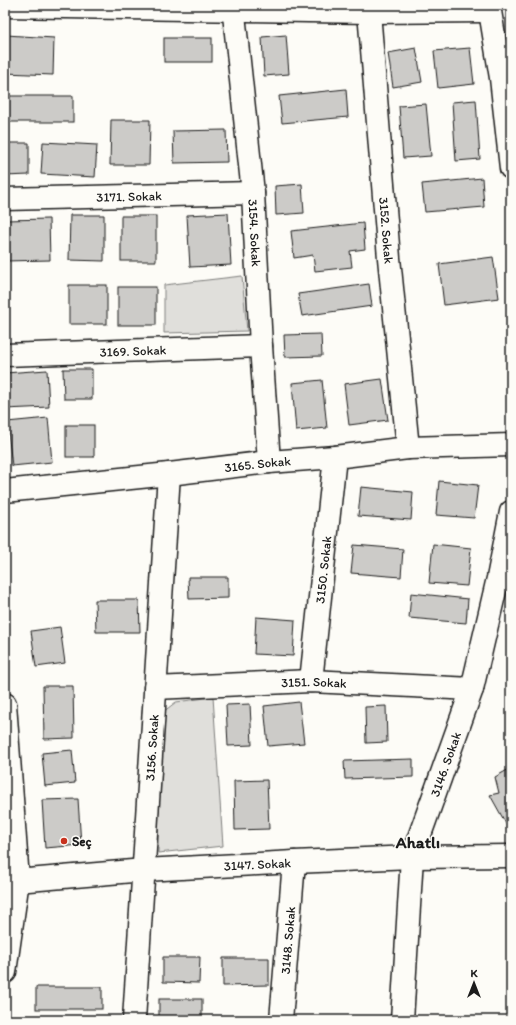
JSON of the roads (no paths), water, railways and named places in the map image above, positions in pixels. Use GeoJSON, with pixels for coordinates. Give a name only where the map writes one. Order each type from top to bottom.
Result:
{"type":"FeatureCollection","features":[{"type":"Feature","properties":{"kind":"street"},"geometry":{"type":"LineString","coordinates":[[5,6],[233,7],[369,12],[489,8],[506,78],[511,168]]}},
{"type":"Feature","properties":{"kind":"street","name":"3154. Sokak"},"geometry":{"type":"LineString","coordinates":[[233,7],[253,193],[269,462]]}},
{"type":"Feature","properties":{"kind":"street","name":"3152. Sokak"},"geometry":{"type":"LineString","coordinates":[[369,12],[389,258],[408,448]]}},
{"type":"Feature","properties":{"kind":"street","name":"3171. Sokak"},"geometry":{"type":"LineString","coordinates":[[5,199],[253,193]]}},
{"type":"Feature","properties":{"kind":"street","name":"3169. Sokak"},"geometry":{"type":"LineString","coordinates":[[5,355],[261,346]]}},
{"type":"Feature","properties":{"kind":"street","name":"3165. Sokak"},"geometry":{"type":"LineString","coordinates":[[5,491],[269,462],[335,457],[408,448],[511,445]]}},
{"type":"Feature","properties":{"kind":"street","name":"3150. Sokak"},"geometry":{"type":"LineString","coordinates":[[311,682],[335,457]]}},
{"type":"Feature","properties":{"kind":"street","name":"3156. Sokak"},"geometry":{"type":"LineString","coordinates":[[134,1020],[169,474]]}},
{"type":"Feature","properties":{"kind":"street","name":"3146. Sokak"},"geometry":{"type":"LineString","coordinates":[[402,1020],[412,857],[472,689],[504,578],[511,512]]}},
{"type":"Feature","properties":{"kind":"street","name":"3151. Sokak"},"geometry":{"type":"LineString","coordinates":[[155,688],[311,682],[472,689]]}},
{"type":"Feature","properties":{"kind":"street"},"geometry":{"type":"LineString","coordinates":[[5,704],[12,881],[5,972]]}},
{"type":"Feature","properties":{"kind":"street","name":"3147. Sokak"},"geometry":{"type":"LineString","coordinates":[[12,881],[144,870],[294,862],[412,857],[511,856]]}},
{"type":"Feature","properties":{"kind":"street","name":"3148. Sokak"},"geometry":{"type":"LineString","coordinates":[[281,1020],[294,862]]}},
{"type":"Feature","properties":{"kind":"place","name":"Seç"},"geometry":{"type":"Point","coordinates":[64,841]}},
{"type":"Feature","properties":{"kind":"district","name":"Ahatlı"},"geometry":{"type":"Point","coordinates":[418,842]}}]}
